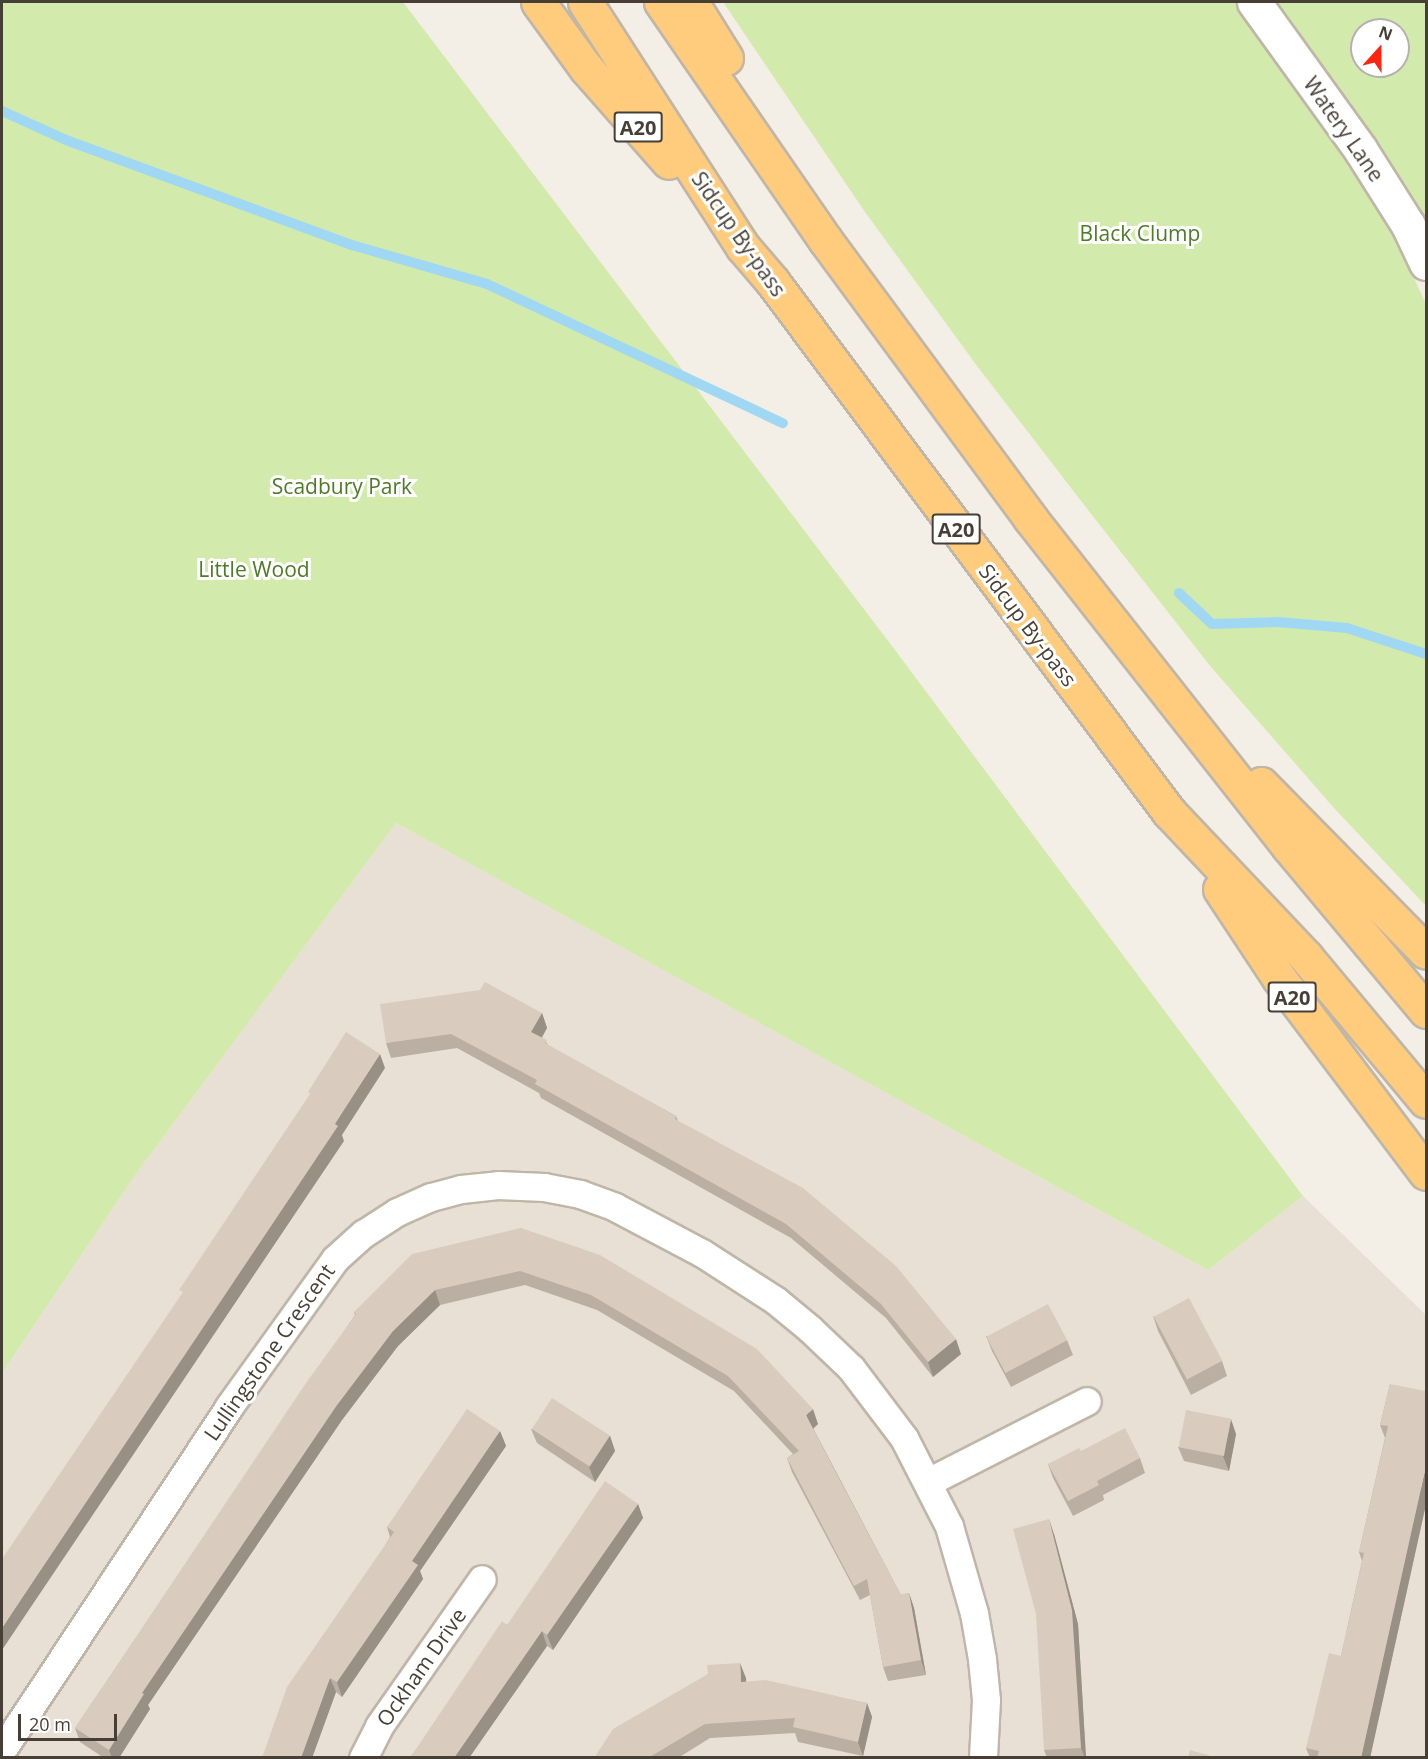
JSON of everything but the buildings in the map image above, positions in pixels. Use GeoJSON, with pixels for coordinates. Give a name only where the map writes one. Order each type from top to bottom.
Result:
{"type":"FeatureCollection","features":[{"type":"Feature","properties":{"kind":"highway","name":"A20"},"geometry":{"type":"LineString","coordinates":[[538,2],[586,68],[743,247]]}},
{"type":"Feature","properties":{"kind":"highway","name":"Sidcup By-pass"},"geometry":{"type":"LineString","coordinates":[[585,2],[743,247],[772,281],[1169,812],[1306,957],[1426,1101]]}},
{"type":"Feature","properties":{"kind":"highway"},"geometry":{"type":"LineString","coordinates":[[661,2],[826,240],[1030,519],[1288,846],[1426,1011]]}},
{"type":"Feature","properties":{"kind":"highway"},"geometry":{"type":"LineString","coordinates":[[691,2],[745,87],[826,240]]}},
{"type":"Feature","properties":{"kind":"highway"},"geometry":{"type":"LineString","coordinates":[[1165,690],[1426,952]]}},
{"type":"Feature","properties":{"kind":"highway","name":"A20"},"geometry":{"type":"LineString","coordinates":[[1169,812],[1279,978],[1426,1173]]}},
{"type":"Feature","properties":{"kind":"street","name":"Watery Lane"},"geometry":{"type":"LineString","coordinates":[[1254,2],[1360,149],[1408,225],[1426,263]]}},
{"type":"Feature","properties":{"kind":"street","name":"Lullingstone Crescent"},"geometry":{"type":"LineString","coordinates":[[2,1749],[228,1408],[313,1286],[335,1259],[363,1234],[397,1212],[431,1197],[461,1189],[498,1185],[544,1187],[580,1194],[615,1207],[702,1253],[775,1300],[851,1368],[892,1421],[928,1482],[949,1526],[974,1613],[986,1700],[983,1758]]}},
{"type":"Feature","properties":{"kind":"street"},"geometry":{"type":"LineString","coordinates":[[928,1482],[1087,1401]]}},
{"type":"Feature","properties":{"kind":"street","name":"Ockham Drive"},"geometry":{"type":"LineString","coordinates":[[363,1758],[379,1726],[482,1580]]}},
{"type":"Feature","properties":{"kind":"shaded area"},"geometry":{"type":"Polygon","coordinates":[[[396,823],[1208,1270],[1303,1196],[1426,1315],[1426,1757],[2,1758],[2,1373],[136,1174],[396,823]]]}},
{"type":"Feature","properties":{"kind":"green space","name":"Scadbury Park"},"geometry":{"type":"Polygon","coordinates":[[[2,2],[403,2],[895,650],[1303,1196],[1208,1270],[396,823],[136,1174],[2,1373],[2,2]]]}},
{"type":"Feature","properties":{"kind":"green space","name":"Black Clump"},"geometry":{"type":"Polygon","coordinates":[[[723,2],[1235,2],[1343,155],[1393,233],[1426,304],[1426,906],[1334,808],[1211,667],[1088,510],[977,366],[865,212],[723,2]]]}},
{"type":"Feature","properties":{"kind":"green space"},"geometry":{"type":"Polygon","coordinates":[[[1271,2],[1426,2],[1426,234],[1271,2]]]}},
{"type":"Feature","properties":{"kind":"waterway"},"geometry":{"type":"LineString","coordinates":[[2,111],[66,140],[352,245],[487,284],[783,423]]}},
{"type":"Feature","properties":{"kind":"waterway"},"geometry":{"type":"LineString","coordinates":[[1179,593],[1212,624],[1278,622],[1347,628],[1426,654]]}},
{"type":"Feature","properties":{"kind":"park label","name":"Little Wood"},"geometry":{"type":"Point","coordinates":[254,569]}}]}
